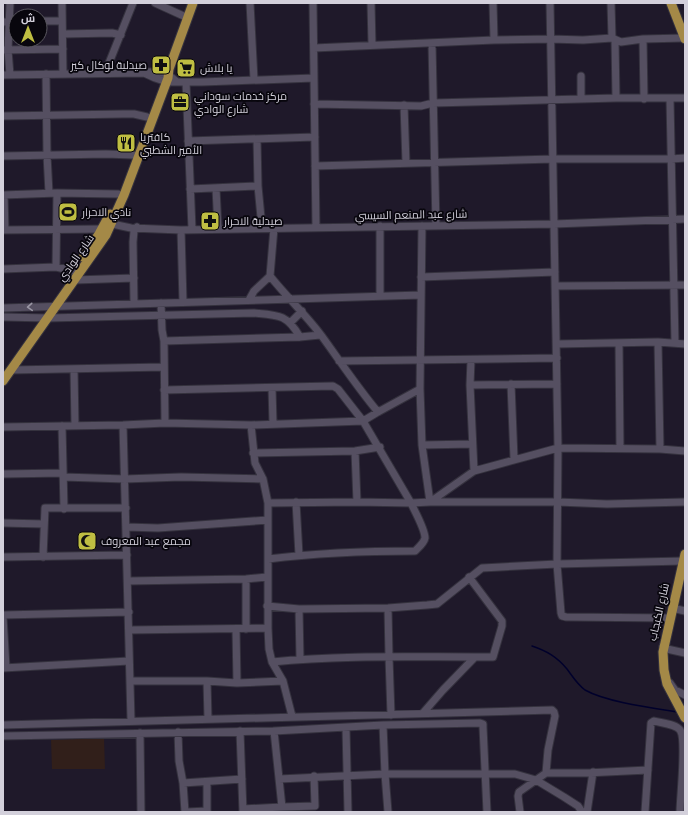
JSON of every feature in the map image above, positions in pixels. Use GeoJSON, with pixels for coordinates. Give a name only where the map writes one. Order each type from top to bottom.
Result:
{"type":"FeatureCollection","features":[{"type":"Feature","properties":{"kind":"main road","name":"شارع الوادي"},"geometry":{"type":"LineString","coordinates":[[3,381],[7,372],[53,306],[106,235],[113,222],[168,77],[193,3]]}},
{"type":"Feature","properties":{"kind":"main road"},"geometry":{"type":"LineString","coordinates":[[671,3],[685,39]]}},
{"type":"Feature","properties":{"kind":"main road","name":"شارع الوادي"},"geometry":{"type":"LineString","coordinates":[[75,276],[102,229],[118,194],[147,117],[168,77]]}},
{"type":"Feature","properties":{"kind":"main road","name":"شارع الكبجاب"},"geometry":{"type":"LineString","coordinates":[[684,557],[683,572],[672,608],[663,662],[665,677],[685,718]]}},
{"type":"Feature","properties":{"kind":"street"},"geometry":{"type":"LineString","coordinates":[[62,3],[63,74]]}},
{"type":"Feature","properties":{"kind":"street"},"geometry":{"type":"LineString","coordinates":[[106,73],[122,35],[133,3]]}},
{"type":"Feature","properties":{"kind":"street"},"geometry":{"type":"LineString","coordinates":[[155,3],[188,18]]}},
{"type":"Feature","properties":{"kind":"street"},"geometry":{"type":"LineString","coordinates":[[250,3],[254,80]]}},
{"type":"Feature","properties":{"kind":"street"},"geometry":{"type":"LineString","coordinates":[[313,3],[316,228]]}},
{"type":"Feature","properties":{"kind":"street"},"geometry":{"type":"LineString","coordinates":[[371,3],[372,46]]}},
{"type":"Feature","properties":{"kind":"street"},"geometry":{"type":"LineString","coordinates":[[493,3],[494,40]]}},
{"type":"Feature","properties":{"kind":"street"},"geometry":{"type":"LineString","coordinates":[[550,3],[557,358],[557,564],[561,613],[562,616],[566,617],[670,618]]}},
{"type":"Feature","properties":{"kind":"street"},"geometry":{"type":"LineString","coordinates":[[611,3],[616,98]]}},
{"type":"Feature","properties":{"kind":"street"},"geometry":{"type":"LineString","coordinates":[[48,21],[62,21]]}},
{"type":"Feature","properties":{"kind":"street"},"geometry":{"type":"LineString","coordinates":[[8,29],[5,50],[6,75],[144,73],[150,71],[186,82],[314,78]]}},
{"type":"Feature","properties":{"kind":"street"},"geometry":{"type":"LineString","coordinates":[[63,34],[112,33],[122,35]]}},
{"type":"Feature","properties":{"kind":"street"},"geometry":{"type":"LineString","coordinates":[[314,48],[432,44],[494,40],[613,39],[621,42],[643,39],[685,39]]}},
{"type":"Feature","properties":{"kind":"street"},"geometry":{"type":"LineString","coordinates":[[643,39],[644,99]]}},
{"type":"Feature","properties":{"kind":"street"},"geometry":{"type":"LineString","coordinates":[[432,44],[436,226]]}},
{"type":"Feature","properties":{"kind":"street"},"geometry":{"type":"LineString","coordinates":[[5,50],[63,49]]}},
{"type":"Feature","properties":{"kind":"street"},"geometry":{"type":"LineString","coordinates":[[46,74],[47,155],[57,230],[56,267]]}},
{"type":"Feature","properties":{"kind":"street"},"geometry":{"type":"LineString","coordinates":[[581,76],[581,99]]}},
{"type":"Feature","properties":{"kind":"street"},"geometry":{"type":"LineString","coordinates":[[186,82],[192,229]]}},
{"type":"Feature","properties":{"kind":"street"},"geometry":{"type":"LineString","coordinates":[[314,104],[421,106],[433,103],[616,98],[685,98]]}},
{"type":"Feature","properties":{"kind":"street"},"geometry":{"type":"LineString","coordinates":[[670,99],[675,343]]}},
{"type":"Feature","properties":{"kind":"street"},"geometry":{"type":"LineString","coordinates":[[404,105],[406,163]]}},
{"type":"Feature","properties":{"kind":"street"},"geometry":{"type":"LineString","coordinates":[[3,116],[134,114],[147,117]]}},
{"type":"Feature","properties":{"kind":"street"},"geometry":{"type":"LineString","coordinates":[[188,141],[315,137]]}},
{"type":"Feature","properties":{"kind":"street"},"geometry":{"type":"LineString","coordinates":[[257,139],[258,186],[262,228]]}},
{"type":"Feature","properties":{"kind":"street"},"geometry":{"type":"LineString","coordinates":[[3,156],[133,155]]}},
{"type":"Feature","properties":{"kind":"street"},"geometry":{"type":"LineString","coordinates":[[315,166],[553,159],[685,158]]}},
{"type":"Feature","properties":{"kind":"street"},"geometry":{"type":"LineString","coordinates":[[190,189],[258,186]]}},
{"type":"Feature","properties":{"kind":"street"},"geometry":{"type":"LineString","coordinates":[[216,188],[218,229]]}},
{"type":"Feature","properties":{"kind":"street"},"geometry":{"type":"LineString","coordinates":[[102,229],[4,230],[3,195],[53,193],[118,194]]}},
{"type":"Feature","properties":{"kind":"street","name":"شارع عبد المنعم السيسي"},"geometry":{"type":"LineString","coordinates":[[113,222],[125,228],[181,230],[554,224],[685,220]]}},
{"type":"Feature","properties":{"kind":"street"},"geometry":{"type":"LineString","coordinates":[[380,226],[380,296]]}},
{"type":"Feature","properties":{"kind":"street"},"geometry":{"type":"LineString","coordinates":[[422,226],[420,389],[422,445],[430,502]]}},
{"type":"Feature","properties":{"kind":"street"},"geometry":{"type":"LineString","coordinates":[[134,304],[133,234],[137,228]]}},
{"type":"Feature","properties":{"kind":"street"},"geometry":{"type":"LineString","coordinates":[[249,300],[254,291],[270,276],[274,228]]}},
{"type":"Feature","properties":{"kind":"street"},"geometry":{"type":"LineString","coordinates":[[181,230],[183,302]]}},
{"type":"Feature","properties":{"kind":"street"},"geometry":{"type":"LineString","coordinates":[[3,269],[56,267],[75,276],[134,278]]}},
{"type":"Feature","properties":{"kind":"street"},"geometry":{"type":"LineString","coordinates":[[421,277],[555,272]]}},
{"type":"Feature","properties":{"kind":"street"},"geometry":{"type":"LineString","coordinates":[[270,276],[283,292],[302,311],[360,391],[378,412]]}},
{"type":"Feature","properties":{"kind":"street"},"geometry":{"type":"LineString","coordinates":[[555,286],[685,284]]}},
{"type":"Feature","properties":{"kind":"street"},"geometry":{"type":"LineString","coordinates":[[3,308],[421,295]]}},
{"type":"Feature","properties":{"kind":"street"},"geometry":{"type":"LineString","coordinates":[[210,301],[210,313]]}},
{"type":"Feature","properties":{"kind":"street"},"geometry":{"type":"LineString","coordinates":[[161,303],[164,340],[165,424]]}},
{"type":"Feature","properties":{"kind":"street"},"geometry":{"type":"LineString","coordinates":[[290,323],[302,311]]}},
{"type":"Feature","properties":{"kind":"street"},"geometry":{"type":"LineString","coordinates":[[3,317],[45,318],[254,313],[280,316],[294,326],[300,337]]}},
{"type":"Feature","properties":{"kind":"street"},"geometry":{"type":"LineString","coordinates":[[164,340],[300,337],[320,335]]}},
{"type":"Feature","properties":{"kind":"street"},"geometry":{"type":"LineString","coordinates":[[556,344],[658,342],[685,344]]}},
{"type":"Feature","properties":{"kind":"street"},"geometry":{"type":"LineString","coordinates":[[658,342],[660,449]]}},
{"type":"Feature","properties":{"kind":"street"},"geometry":{"type":"LineString","coordinates":[[619,343],[620,448]]}},
{"type":"Feature","properties":{"kind":"street"},"geometry":{"type":"LineString","coordinates":[[339,361],[557,358]]}},
{"type":"Feature","properties":{"kind":"street"},"geometry":{"type":"LineString","coordinates":[[471,360],[470,385],[474,471]]}},
{"type":"Feature","properties":{"kind":"street"},"geometry":{"type":"LineString","coordinates":[[7,372],[164,367]]}},
{"type":"Feature","properties":{"kind":"street"},"geometry":{"type":"LineString","coordinates":[[74,369],[75,426]]}},
{"type":"Feature","properties":{"kind":"street"},"geometry":{"type":"LineString","coordinates":[[511,384],[514,459]]}},
{"type":"Feature","properties":{"kind":"street"},"geometry":{"type":"LineString","coordinates":[[470,385],[557,384]]}},
{"type":"Feature","properties":{"kind":"street"},"geometry":{"type":"LineString","coordinates":[[164,390],[333,386],[364,421],[411,503],[424,531],[425,538],[415,551],[369,551],[299,555],[268,559]]}},
{"type":"Feature","properties":{"kind":"street"},"geometry":{"type":"LineString","coordinates":[[272,388],[273,423]]}},
{"type":"Feature","properties":{"kind":"street"},"geometry":{"type":"LineString","coordinates":[[3,427],[165,424],[251,425],[273,423],[364,421],[420,389]]}},
{"type":"Feature","properties":{"kind":"street"},"geometry":{"type":"LineString","coordinates":[[123,425],[130,661],[128,721],[126,733]]}},
{"type":"Feature","properties":{"kind":"street"},"geometry":{"type":"LineString","coordinates":[[251,425],[255,464],[263,479],[268,502],[268,640],[272,662],[283,681],[288,716],[286,730]]}},
{"type":"Feature","properties":{"kind":"street"},"geometry":{"type":"LineString","coordinates":[[62,426],[64,509]]}},
{"type":"Feature","properties":{"kind":"street"},"geometry":{"type":"LineString","coordinates":[[422,445],[472,444]]}},
{"type":"Feature","properties":{"kind":"street"},"geometry":{"type":"LineString","coordinates":[[253,453],[355,451],[380,447]]}},
{"type":"Feature","properties":{"kind":"street"},"geometry":{"type":"LineString","coordinates":[[430,502],[474,471],[558,448],[620,448],[685,451]]}},
{"type":"Feature","properties":{"kind":"street"},"geometry":{"type":"LineString","coordinates":[[355,451],[357,502]]}},
{"type":"Feature","properties":{"kind":"street"},"geometry":{"type":"LineString","coordinates":[[3,474],[63,475],[125,479],[181,477],[263,479]]}},
{"type":"Feature","properties":{"kind":"street"},"geometry":{"type":"LineString","coordinates":[[268,502],[558,502],[607,504],[685,502]]}},
{"type":"Feature","properties":{"kind":"street"},"geometry":{"type":"LineString","coordinates":[[296,502],[299,555]]}},
{"type":"Feature","properties":{"kind":"street"},"geometry":{"type":"LineString","coordinates":[[44,557],[45,508],[126,508]]}},
{"type":"Feature","properties":{"kind":"street"},"geometry":{"type":"LineString","coordinates":[[126,527],[158,528],[268,520]]}},
{"type":"Feature","properties":{"kind":"street"},"geometry":{"type":"LineString","coordinates":[[3,523],[44,524]]}},
{"type":"Feature","properties":{"kind":"street"},"geometry":{"type":"LineString","coordinates":[[3,557],[127,555]]}},
{"type":"Feature","properties":{"kind":"street"},"geometry":{"type":"LineString","coordinates":[[267,606],[299,609],[388,608],[437,604],[482,568],[684,557]]}},
{"type":"Feature","properties":{"kind":"street"},"geometry":{"type":"LineString","coordinates":[[128,581],[246,579],[267,577]]}},
{"type":"Feature","properties":{"kind":"street"},"geometry":{"type":"LineString","coordinates":[[272,662],[300,659],[389,656],[493,657],[503,624],[469,577]]}},
{"type":"Feature","properties":{"kind":"street"},"geometry":{"type":"LineString","coordinates":[[246,579],[246,629]]}},
{"type":"Feature","properties":{"kind":"street"},"geometry":{"type":"LineString","coordinates":[[388,608],[392,715]]}},
{"type":"Feature","properties":{"kind":"street"},"geometry":{"type":"LineString","coordinates":[[672,608],[685,611]]}},
{"type":"Feature","properties":{"kind":"street"},"geometry":{"type":"LineString","coordinates":[[299,609],[300,659]]}},
{"type":"Feature","properties":{"kind":"street"},"geometry":{"type":"LineString","coordinates":[[129,612],[3,616],[5,668],[130,661]]}},
{"type":"Feature","properties":{"kind":"street"},"geometry":{"type":"LineString","coordinates":[[129,630],[268,628]]}},
{"type":"Feature","properties":{"kind":"street"},"geometry":{"type":"LineString","coordinates":[[236,629],[237,683]]}},
{"type":"Feature","properties":{"kind":"street"},"geometry":{"type":"LineString","coordinates":[[685,653],[665,647],[670,681],[675,690],[685,695]]}},
{"type":"Feature","properties":{"kind":"street"},"geometry":{"type":"LineString","coordinates":[[423,713],[475,657]]}},
{"type":"Feature","properties":{"kind":"street"},"geometry":{"type":"LineString","coordinates":[[130,681],[207,681],[237,683],[283,681]]}},
{"type":"Feature","properties":{"kind":"street"},"geometry":{"type":"LineString","coordinates":[[207,681],[208,718]]}},
{"type":"Feature","properties":{"kind":"street"},"geometry":{"type":"LineString","coordinates":[[3,725],[208,718],[392,715],[552,710],[555,716],[548,750],[546,773]]}},
{"type":"Feature","properties":{"kind":"street"},"geometry":{"type":"LineString","coordinates":[[645,812],[652,722],[676,727],[681,731],[684,754],[680,812]]}},
{"type":"Feature","properties":{"kind":"street"},"geometry":{"type":"LineString","coordinates":[[3,736],[274,731],[383,725],[483,724],[486,773],[486,812]]}},
{"type":"Feature","properties":{"kind":"street"},"geometry":{"type":"LineString","coordinates":[[383,725],[388,812]]}},
{"type":"Feature","properties":{"kind":"street"},"geometry":{"type":"LineString","coordinates":[[346,728],[348,812]]}},
{"type":"Feature","properties":{"kind":"street"},"geometry":{"type":"LineString","coordinates":[[240,731],[243,811],[282,807],[315,806],[314,776]]}},
{"type":"Feature","properties":{"kind":"street"},"geometry":{"type":"LineString","coordinates":[[274,731],[282,807]]}},
{"type":"Feature","properties":{"kind":"street"},"geometry":{"type":"LineString","coordinates":[[178,732],[179,761],[186,812],[207,812],[207,782]]}},
{"type":"Feature","properties":{"kind":"street"},"geometry":{"type":"LineString","coordinates":[[140,733],[141,812]]}},
{"type":"Feature","properties":{"kind":"street"},"geometry":{"type":"LineString","coordinates":[[520,812],[518,794],[546,773],[648,770]]}},
{"type":"Feature","properties":{"kind":"street"},"geometry":{"type":"LineString","coordinates":[[587,812],[593,772]]}},
{"type":"Feature","properties":{"kind":"street"},"geometry":{"type":"LineString","coordinates":[[278,779],[314,776],[385,774],[514,774],[536,780],[578,806],[582,812]]}},
{"type":"Feature","properties":{"kind":"street"},"geometry":{"type":"LineString","coordinates":[[183,784],[242,779]]}},
{"type":"Feature","properties":{"kind":"shaded area"},"geometry":{"type":"Polygon","coordinates":[[[104,738],[105,769],[52,769],[51,740],[104,738]]]}},
{"type":"Feature","properties":{"kind":"waterway"},"geometry":{"type":"LineString","coordinates":[[532,646],[547,652],[555,658],[567,669],[577,683],[585,690],[605,698],[630,704],[678,712]]}},
{"type":"Feature","properties":{"kind":"place","name":"صيدلية لوكال كير"},"geometry":{"type":"Point","coordinates":[161,65]}},
{"type":"Feature","properties":{"kind":"place","name":"يا بلاش"},"geometry":{"type":"Point","coordinates":[186,68]}},
{"type":"Feature","properties":{"kind":"place","name":"مركز خدمات سوداني شارع الوادي"},"geometry":{"type":"Point","coordinates":[180,102]}},
{"type":"Feature","properties":{"kind":"place","name":"كافتريا الأمير الشطبي"},"geometry":{"type":"Point","coordinates":[126,143]}},
{"type":"Feature","properties":{"kind":"place","name":"نادي الاحرار"},"geometry":{"type":"Point","coordinates":[68,212]}},
{"type":"Feature","properties":{"kind":"place","name":"صيدلية الاحرار"},"geometry":{"type":"Point","coordinates":[210,221]}},
{"type":"Feature","properties":{"kind":"place","name":"مجمع عبد المعروف"},"geometry":{"type":"Point","coordinates":[87,541]}}]}
